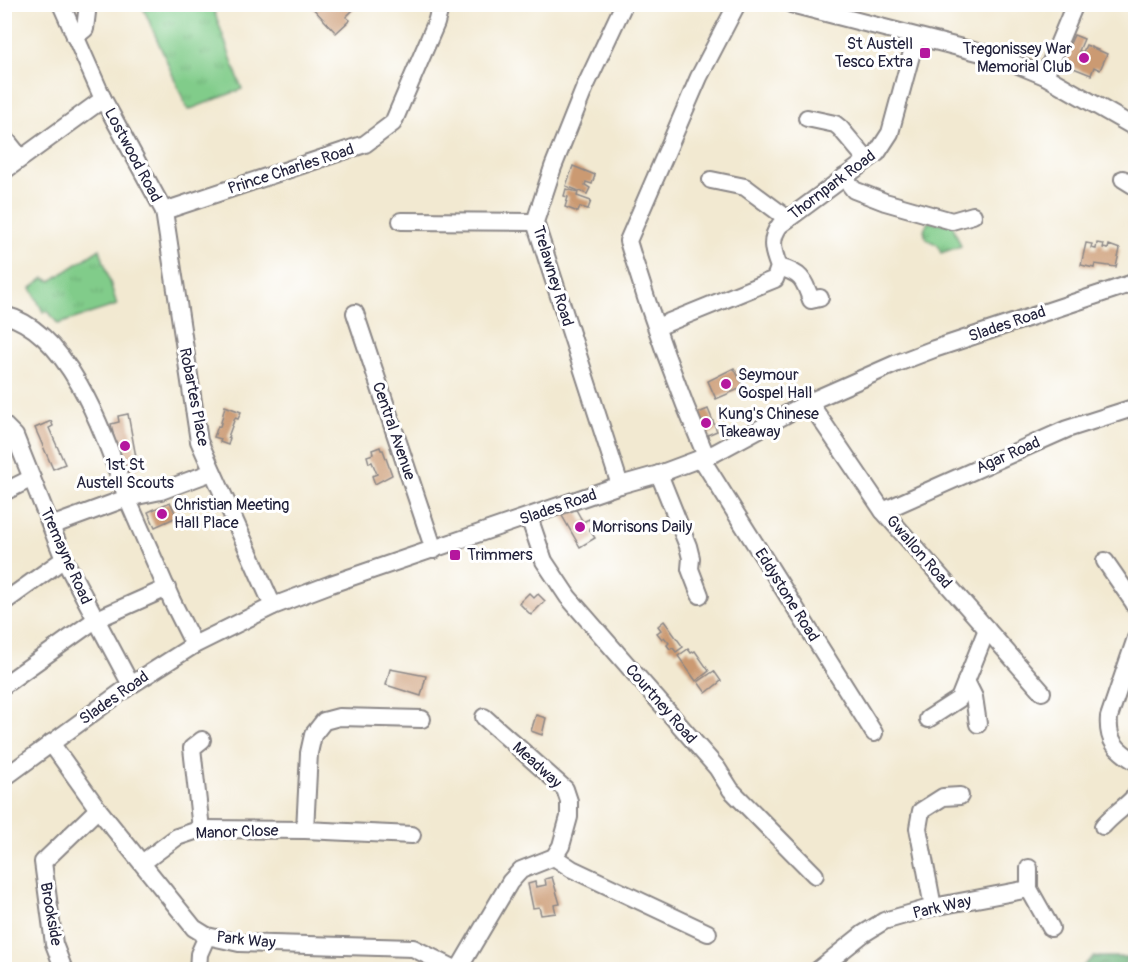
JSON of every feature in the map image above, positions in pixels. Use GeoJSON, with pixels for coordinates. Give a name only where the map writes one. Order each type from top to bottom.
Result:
{"type":"FeatureCollection","features":[{"type":"Feature","properties":{"kind":"street","name":"Lostwood Road"},"geometry":{"type":"LineString","coordinates":[[61,4],[103,99],[164,211]]}},
{"type":"Feature","properties":{"kind":"street"},"geometry":{"type":"LineString","coordinates":[[75,36],[85,28],[88,4]]}},
{"type":"Feature","properties":{"kind":"street","name":"Prince Charles Road"},"geometry":{"type":"LineString","coordinates":[[164,211],[365,144],[375,137],[393,123],[436,23],[441,4]]}},
{"type":"Feature","properties":{"kind":"street","name":"Trelawney Road"},"geometry":{"type":"LineString","coordinates":[[620,485],[536,222],[553,167],[577,107],[624,4]]}},
{"type":"Feature","properties":{"kind":"street","name":"Eddystone Road"},"geometry":{"type":"LineString","coordinates":[[738,4],[699,77],[628,242],[704,457],[874,733]]}},
{"type":"Feature","properties":{"kind":"street"},"geometry":{"type":"LineString","coordinates":[[791,4],[1001,58],[1045,76],[1136,128]]}},
{"type":"Feature","properties":{"kind":"street"},"geometry":{"type":"LineString","coordinates":[[1045,76],[1075,4]]}},
{"type":"Feature","properties":{"kind":"street","name":"Thornpark Road"},"geometry":{"type":"LineString","coordinates":[[779,267],[774,254],[773,233],[788,219],[877,153],[890,133],[916,37]]}},
{"type":"Feature","properties":{"kind":"street","name":"Lostwood Road"},"geometry":{"type":"LineString","coordinates":[[4,171],[20,157],[103,99]]}},
{"type":"Feature","properties":{"kind":"street"},"geometry":{"type":"LineString","coordinates":[[807,118],[835,124],[867,160]]}},
{"type":"Feature","properties":{"kind":"street"},"geometry":{"type":"LineString","coordinates":[[4,136],[20,157]]}},
{"type":"Feature","properties":{"kind":"street"},"geometry":{"type":"LineString","coordinates":[[844,177],[854,190],[885,202],[952,221],[973,215]]}},
{"type":"Feature","properties":{"kind":"street"},"geometry":{"type":"LineString","coordinates":[[711,180],[745,187],[788,219]]}},
{"type":"Feature","properties":{"kind":"street","name":"Robartes Place"},"geometry":{"type":"LineString","coordinates":[[164,211],[199,441],[273,606]]}},
{"type":"Feature","properties":{"kind":"street"},"geometry":{"type":"LineString","coordinates":[[401,221],[536,222]]}},
{"type":"Feature","properties":{"kind":"street"},"geometry":{"type":"LineString","coordinates":[[657,327],[775,279],[779,267],[794,271],[805,281],[811,300],[820,298]]}},
{"type":"Feature","properties":{"kind":"street","name":"Slades Road"},"geometry":{"type":"LineString","coordinates":[[4,778],[131,685],[194,645],[273,606],[620,485],[659,474],[704,457],[849,383],[934,349],[1136,282]]}},
{"type":"Feature","properties":{"kind":"street","name":"Central Avenue"},"geometry":{"type":"LineString","coordinates":[[355,313],[434,550]]}},
{"type":"Feature","properties":{"kind":"street"},"geometry":{"type":"LineString","coordinates":[[4,315],[19,319],[37,331],[78,379],[166,588],[194,645]]}},
{"type":"Feature","properties":{"kind":"street","name":"Gwallon Road"},"geometry":{"type":"LineString","coordinates":[[809,402],[883,511],[1042,692]]}},
{"type":"Feature","properties":{"kind":"street","name":"Agar Road"},"geometry":{"type":"LineString","coordinates":[[883,511],[1068,428],[1136,407]]}},
{"type":"Feature","properties":{"kind":"street","name":"Tremayne Road"},"geometry":{"type":"LineString","coordinates":[[4,425],[15,436],[64,559],[131,685]]}},
{"type":"Feature","properties":{"kind":"street"},"geometry":{"type":"LineString","coordinates":[[51,526],[127,498],[161,491],[213,472]]}},
{"type":"Feature","properties":{"kind":"street"},"geometry":{"type":"LineString","coordinates":[[659,474],[688,546],[691,558],[690,569],[700,595]]}},
{"type":"Feature","properties":{"kind":"street"},"geometry":{"type":"LineString","coordinates":[[4,492],[32,478]]}},
{"type":"Feature","properties":{"kind":"street","name":"Courtney Road"},"geometry":{"type":"LineString","coordinates":[[529,517],[544,561],[568,597],[717,768],[731,790],[815,875]]}},
{"type":"Feature","properties":{"kind":"street"},"geometry":{"type":"LineString","coordinates":[[4,602],[64,559]]}},
{"type":"Feature","properties":{"kind":"street"},"geometry":{"type":"LineString","coordinates":[[1105,560],[1136,608]]}},
{"type":"Feature","properties":{"kind":"street"},"geometry":{"type":"LineString","coordinates":[[4,685],[95,620],[166,588]]}},
{"type":"Feature","properties":{"kind":"street"},"geometry":{"type":"LineString","coordinates":[[928,719],[959,699],[987,629]]}},
{"type":"Feature","properties":{"kind":"street"},"geometry":{"type":"LineString","coordinates":[[1136,638],[1109,717],[1108,729],[1109,736],[1116,747],[1136,762]]}},
{"type":"Feature","properties":{"kind":"street"},"geometry":{"type":"LineString","coordinates":[[966,681],[974,696],[978,724]]}},
{"type":"Feature","properties":{"kind":"street"},"geometry":{"type":"LineString","coordinates":[[305,830],[309,753],[313,735],[324,721],[339,717],[422,719]]}},
{"type":"Feature","properties":{"kind":"street","name":"Meadway"},"geometry":{"type":"LineString","coordinates":[[484,717],[565,789],[569,801],[569,817],[561,846],[554,857]]}},
{"type":"Feature","properties":{"kind":"street"},"geometry":{"type":"LineString","coordinates":[[201,830],[192,748],[202,740]]}},
{"type":"Feature","properties":{"kind":"street","name":"Park Way"},"geometry":{"type":"LineString","coordinates":[[51,743],[98,809],[194,927],[207,936],[238,943],[413,948],[457,969]]}},
{"type":"Feature","properties":{"kind":"street"},"geometry":{"type":"LineString","coordinates":[[933,907],[918,828],[921,811],[948,792]]}},
{"type":"Feature","properties":{"kind":"street"},"geometry":{"type":"LineString","coordinates":[[1103,826],[1114,813],[1136,795]]}},
{"type":"Feature","properties":{"kind":"street","name":"Brookside"},"geometry":{"type":"LineString","coordinates":[[64,969],[54,944],[43,862],[98,809]]}},
{"type":"Feature","properties":{"kind":"street","name":"Manor Close"},"geometry":{"type":"LineString","coordinates":[[142,863],[177,837],[201,830],[305,830],[412,835]]}},
{"type":"Feature","properties":{"kind":"street"},"geometry":{"type":"LineString","coordinates":[[457,969],[510,882],[521,870],[554,857],[572,868],[708,933]]}},
{"type":"Feature","properties":{"kind":"street"},"geometry":{"type":"LineString","coordinates":[[1029,868],[1029,890],[1051,927]]}},
{"type":"Feature","properties":{"kind":"street","name":"Park Way"},"geometry":{"type":"LineString","coordinates":[[825,968],[863,934],[884,921],[933,907],[1029,890]]}},
{"type":"Feature","properties":{"kind":"street"},"geometry":{"type":"LineString","coordinates":[[198,969],[199,954],[207,936]]}},
{"type":"Feature","properties":{"kind":"green space"},"geometry":{"type":"Polygon","coordinates":[[[142,5],[212,5],[242,89],[188,110],[142,5]]]}},
{"type":"Feature","properties":{"kind":"green space"},"geometry":{"type":"Polygon","coordinates":[[[928,222],[952,224],[961,246],[941,253],[938,245],[926,239],[924,230],[928,222]]]}},
{"type":"Feature","properties":{"kind":"green space"},"geometry":{"type":"Polygon","coordinates":[[[100,249],[117,305],[58,324],[48,311],[43,312],[31,288],[44,278],[51,281],[100,249]]]}},
{"type":"Feature","properties":{"kind":"green space"},"geometry":{"type":"Polygon","coordinates":[[[1093,957],[1129,957],[1123,969],[1080,969],[1093,957]]]}},
{"type":"Feature","properties":{"kind":"building"},"geometry":{"type":"Polygon","coordinates":[[[309,4],[359,4],[346,17],[350,20],[336,33],[309,4]]]}},
{"type":"Feature","properties":{"kind":"building","name":"Tregonissey War Memorial Club"},"geometry":{"type":"Polygon","coordinates":[[[1074,35],[1084,39],[1079,51],[1083,52],[1086,45],[1107,54],[1100,70],[1094,67],[1091,75],[1061,63],[1074,35]]]}},
{"type":"Feature","properties":{"kind":"building"},"geometry":{"type":"Polygon","coordinates":[[[573,166],[595,175],[592,184],[586,182],[585,185],[590,188],[587,194],[566,186],[573,166]]]}},
{"type":"Feature","properties":{"kind":"building"},"geometry":{"type":"Polygon","coordinates":[[[566,189],[578,192],[577,196],[591,201],[588,209],[580,207],[578,212],[565,207],[568,197],[564,196],[566,189]]]}},
{"type":"Feature","properties":{"kind":"building"},"geometry":{"type":"Polygon","coordinates":[[[1086,243],[1092,244],[1091,248],[1096,249],[1097,243],[1104,244],[1103,248],[1108,249],[1109,245],[1120,249],[1116,267],[1095,264],[1094,268],[1081,265],[1086,243]]]}},
{"type":"Feature","properties":{"kind":"building","name":"Seymour Gospel Hall"},"geometry":{"type":"Polygon","coordinates":[[[734,368],[744,387],[716,399],[708,381],[734,368]]]}},
{"type":"Feature","properties":{"kind":"building"},"geometry":{"type":"Polygon","coordinates":[[[225,406],[241,412],[238,419],[235,418],[228,437],[230,438],[228,445],[214,437],[218,426],[220,427],[225,406]]]}},
{"type":"Feature","properties":{"kind":"building","name":"Kung's Chinese Takeaway"},"geometry":{"type":"Polygon","coordinates":[[[708,409],[717,431],[705,436],[696,414],[708,409]]]}},
{"type":"Feature","properties":{"kind":"building","name":"1st St Austell Scouts"},"geometry":{"type":"Polygon","coordinates":[[[128,414],[138,468],[121,471],[111,424],[119,422],[118,416],[128,414]]]}},
{"type":"Feature","properties":{"kind":"building"},"geometry":{"type":"Polygon","coordinates":[[[51,421],[53,426],[49,428],[65,464],[53,469],[35,428],[51,421]]]}},
{"type":"Feature","properties":{"kind":"building"},"geometry":{"type":"Polygon","coordinates":[[[380,447],[392,475],[375,484],[372,476],[377,474],[367,456],[373,454],[372,450],[380,447]]]}},
{"type":"Feature","properties":{"kind":"building","name":"Christian Meeting Hall Place"},"geometry":{"type":"Polygon","coordinates":[[[170,502],[177,517],[155,527],[148,512],[170,502]]]}},
{"type":"Feature","properties":{"kind":"building","name":"Morrisons Daily"},"geometry":{"type":"Polygon","coordinates":[[[574,506],[583,522],[589,519],[593,526],[589,529],[595,538],[580,547],[561,514],[574,506]]]}},
{"type":"Feature","properties":{"kind":"building"},"geometry":{"type":"Polygon","coordinates":[[[529,593],[534,598],[538,594],[545,601],[531,615],[519,603],[529,593]]]}},
{"type":"Feature","properties":{"kind":"building"},"geometry":{"type":"Polygon","coordinates":[[[664,621],[683,647],[676,652],[673,648],[670,649],[664,637],[662,639],[657,633],[661,630],[658,626],[664,621]]]}},
{"type":"Feature","properties":{"kind":"building"},"geometry":{"type":"Polygon","coordinates":[[[688,649],[691,653],[695,651],[709,671],[696,681],[678,656],[688,649]]]}},
{"type":"Feature","properties":{"kind":"building"},"geometry":{"type":"Polygon","coordinates":[[[390,669],[426,676],[421,696],[386,685],[390,669]]]}},
{"type":"Feature","properties":{"kind":"building"},"geometry":{"type":"Polygon","coordinates":[[[714,671],[721,681],[706,693],[698,682],[714,671]]]}},
{"type":"Feature","properties":{"kind":"building"},"geometry":{"type":"Polygon","coordinates":[[[536,715],[546,718],[542,735],[531,731],[536,715]]]}},
{"type":"Feature","properties":{"kind":"building"},"geometry":{"type":"Polygon","coordinates":[[[552,877],[560,904],[554,905],[556,913],[541,915],[539,907],[533,908],[528,884],[535,882],[536,887],[546,885],[545,879],[552,877]]]}},
{"type":"Feature","properties":{"kind":"place","name":"St Austell Tesco Extra"},"geometry":{"type":"Point","coordinates":[925,53]}},
{"type":"Feature","properties":{"kind":"place","name":"Tregonissey War Memorial Club"},"geometry":{"type":"Point","coordinates":[1084,58]}},
{"type":"Feature","properties":{"kind":"place","name":"Seymour Gospel Hall"},"geometry":{"type":"Point","coordinates":[726,384]}},
{"type":"Feature","properties":{"kind":"place","name":"Kung's Chinese Takeaway"},"geometry":{"type":"Point","coordinates":[706,423]}},
{"type":"Feature","properties":{"kind":"place","name":"1st St Austell Scouts"},"geometry":{"type":"Point","coordinates":[125,446]}},
{"type":"Feature","properties":{"kind":"place","name":"Christian Meeting Hall Place"},"geometry":{"type":"Point","coordinates":[162,514]}},
{"type":"Feature","properties":{"kind":"place","name":"Morrisons Daily"},"geometry":{"type":"Point","coordinates":[580,527]}},
{"type":"Feature","properties":{"kind":"place","name":"Trimmers"},"geometry":{"type":"Point","coordinates":[455,555]}}]}
